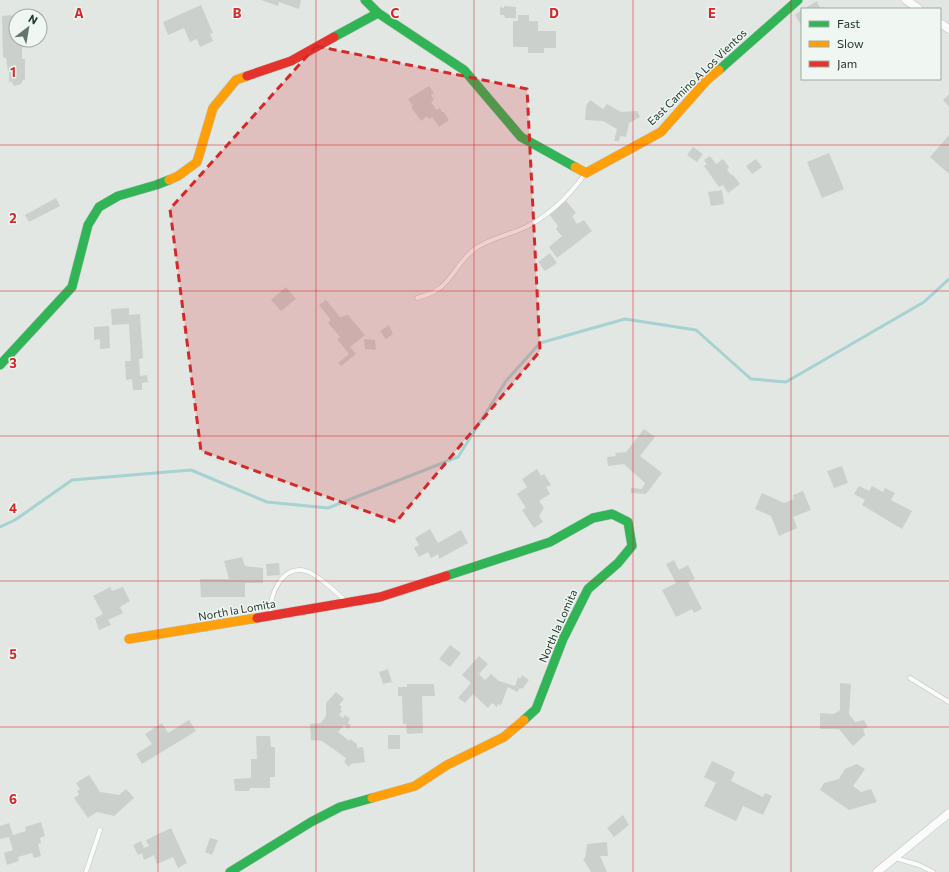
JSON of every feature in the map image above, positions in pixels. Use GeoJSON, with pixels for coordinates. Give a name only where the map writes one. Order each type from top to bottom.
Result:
{"type":"FeatureCollection","features":[{"type":"Feature","properties":{"kind":"street"},"geometry":{"type":"LineString","coordinates":[[365,0],[378,13],[464,70],[521,137],[586,173]]}},
{"type":"Feature","properties":{"kind":"street","name":"East Camino A Los Vientos"},"geometry":{"type":"LineString","coordinates":[[586,173],[661,132],[708,80],[798,0]]}},
{"type":"Feature","properties":{"kind":"street"},"geometry":{"type":"LineString","coordinates":[[906,0],[918,8]]}},
{"type":"Feature","properties":{"kind":"street"},"geometry":{"type":"LineString","coordinates":[[0,365],[72,288],[88,225],[99,207],[118,196],[156,185],[178,176],[197,162],[213,108],[236,80],[292,61],[378,13]]}},
{"type":"Feature","properties":{"kind":"street"},"geometry":{"type":"LineString","coordinates":[[941,24],[949,30]]}},
{"type":"Feature","properties":{"kind":"street","name":"North la Lomita"},"geometry":{"type":"LineString","coordinates":[[129,639],[380,597],[550,542],[593,518],[612,514],[628,522],[632,546],[618,563],[588,589],[563,639],[536,709],[504,737],[447,765],[415,786],[340,807],[311,822],[230,872]]}},
{"type":"Feature","properties":{"kind":"street"},"geometry":{"type":"LineString","coordinates":[[877,872],[949,813]]}},
{"type":"Feature","properties":{"kind":"lane"},"geometry":{"type":"LineString","coordinates":[[417,298],[437,291],[464,257],[476,248],[490,240],[524,228],[548,213],[574,189],[586,173]]}},
{"type":"Feature","properties":{"kind":"lane"},"geometry":{"type":"LineString","coordinates":[[271,616],[270,608],[273,594],[278,583],[287,574],[296,570],[307,571],[336,591],[347,603]]}},
{"type":"Feature","properties":{"kind":"lane"},"geometry":{"type":"LineString","coordinates":[[910,678],[949,702]]}},
{"type":"Feature","properties":{"kind":"lane"},"geometry":{"type":"LineString","coordinates":[[86,872],[100,830]]}},
{"type":"Feature","properties":{"kind":"lane"},"geometry":{"type":"LineString","coordinates":[[895,858],[919,865],[933,872]]}},
{"type":"Feature","properties":{"kind":"highlighted area"},"geometry":{"type":"Polygon","coordinates":[[[316,46],[527,89],[540,351],[396,522],[201,451],[170,209],[316,46]]]}},
{"type":"Feature","properties":{"kind":"building"},"geometry":{"type":"Polygon","coordinates":[[[261,0],[301,0],[299,9],[279,2],[278,6],[261,0]]]}},
{"type":"Feature","properties":{"kind":"building"},"geometry":{"type":"Polygon","coordinates":[[[817,1],[820,8],[806,8],[817,1]]]}},
{"type":"Feature","properties":{"kind":"building"},"geometry":{"type":"Polygon","coordinates":[[[201,5],[213,33],[210,34],[213,41],[200,47],[197,39],[190,42],[184,28],[168,35],[163,22],[201,5]]]}},
{"type":"Feature","properties":{"kind":"building"},"geometry":{"type":"Polygon","coordinates":[[[504,6],[516,7],[516,18],[505,18],[504,15],[500,15],[500,7],[504,8],[504,6]]]}},
{"type":"Feature","properties":{"kind":"building"},"geometry":{"type":"Polygon","coordinates":[[[801,11],[801,25],[795,15],[801,11]]]}},
{"type":"Feature","properties":{"kind":"building"},"geometry":{"type":"Polygon","coordinates":[[[8,15],[8,48],[22,48],[22,59],[25,59],[25,80],[23,80],[21,84],[14,86],[11,81],[9,83],[9,70],[8,71],[6,58],[3,57],[2,16],[8,15]]]}},
{"type":"Feature","properties":{"kind":"building"},"geometry":{"type":"Polygon","coordinates":[[[518,15],[529,15],[529,21],[538,21],[538,31],[556,31],[556,48],[544,48],[544,53],[528,53],[528,47],[513,47],[513,21],[518,21],[518,15]]]}},
{"type":"Feature","properties":{"kind":"building"},"geometry":{"type":"Polygon","coordinates":[[[429,86],[434,93],[431,95],[434,100],[431,102],[436,110],[440,108],[442,112],[444,112],[449,120],[439,127],[432,117],[429,119],[427,116],[421,121],[411,107],[413,106],[408,99],[429,86]]]}},
{"type":"Feature","properties":{"kind":"building"},"geometry":{"type":"Polygon","coordinates":[[[949,94],[949,107],[943,100],[949,94]]]}},
{"type":"Feature","properties":{"kind":"building"},"geometry":{"type":"Polygon","coordinates":[[[590,100],[603,109],[607,104],[621,112],[637,111],[640,117],[629,123],[626,137],[620,136],[619,141],[614,141],[617,129],[603,121],[585,120],[586,106],[590,100]]]}},
{"type":"Feature","properties":{"kind":"building"},"geometry":{"type":"Polygon","coordinates":[[[949,135],[949,174],[930,157],[949,135]]]}},
{"type":"Feature","properties":{"kind":"building"},"geometry":{"type":"Polygon","coordinates":[[[693,147],[703,154],[697,162],[687,155],[693,147]]]}},
{"type":"Feature","properties":{"kind":"building"},"geometry":{"type":"Polygon","coordinates":[[[829,153],[844,189],[822,198],[807,162],[829,153]]]}},
{"type":"Feature","properties":{"kind":"building"},"geometry":{"type":"Polygon","coordinates":[[[710,156],[716,164],[723,159],[729,167],[727,170],[740,184],[728,193],[723,185],[719,187],[704,166],[707,164],[704,160],[710,156]]]}},
{"type":"Feature","properties":{"kind":"building"},"geometry":{"type":"Polygon","coordinates":[[[756,159],[762,167],[752,174],[746,166],[756,159]]]}},
{"type":"Feature","properties":{"kind":"building"},"geometry":{"type":"Polygon","coordinates":[[[722,190],[724,204],[711,206],[708,192],[722,190]]]}},
{"type":"Feature","properties":{"kind":"building"},"geometry":{"type":"Polygon","coordinates":[[[56,198],[60,206],[29,222],[25,215],[56,198]]]}},
{"type":"Feature","properties":{"kind":"building"},"geometry":{"type":"Polygon","coordinates":[[[566,201],[576,213],[572,216],[577,224],[584,220],[592,231],[557,258],[549,247],[562,236],[556,229],[558,226],[549,214],[566,201]]]}},
{"type":"Feature","properties":{"kind":"building"},"geometry":{"type":"Polygon","coordinates":[[[550,253],[557,263],[545,271],[538,262],[550,253]]]}},
{"type":"Feature","properties":{"kind":"building"},"geometry":{"type":"Polygon","coordinates":[[[286,287],[296,299],[281,311],[271,300],[286,287]]]}},
{"type":"Feature","properties":{"kind":"building"},"geometry":{"type":"Polygon","coordinates":[[[326,300],[340,317],[348,315],[365,335],[350,347],[356,354],[341,366],[338,363],[349,354],[337,339],[340,337],[328,323],[331,320],[319,305],[326,300]]]}},
{"type":"Feature","properties":{"kind":"building"},"geometry":{"type":"Polygon","coordinates":[[[129,308],[129,315],[140,314],[143,358],[139,359],[140,376],[147,375],[148,382],[142,383],[142,390],[133,390],[132,379],[126,380],[125,361],[131,361],[129,324],[112,325],[111,309],[129,308]]]}},
{"type":"Feature","properties":{"kind":"building"},"geometry":{"type":"Polygon","coordinates":[[[389,325],[393,334],[386,339],[380,331],[389,325]]]}},
{"type":"Feature","properties":{"kind":"building"},"geometry":{"type":"Polygon","coordinates":[[[109,326],[110,348],[100,349],[100,339],[94,340],[94,327],[109,326]]]}},
{"type":"Feature","properties":{"kind":"building"},"geometry":{"type":"Polygon","coordinates":[[[364,339],[375,340],[376,350],[365,349],[364,339]]]}},
{"type":"Feature","properties":{"kind":"building"},"geometry":{"type":"Polygon","coordinates":[[[644,429],[655,437],[640,456],[662,473],[646,494],[631,493],[631,488],[642,489],[645,483],[624,464],[608,466],[607,457],[616,456],[615,453],[626,452],[644,429]]]}},
{"type":"Feature","properties":{"kind":"building"},"geometry":{"type":"Polygon","coordinates":[[[842,466],[848,483],[834,488],[827,471],[842,466]]]}},
{"type":"Feature","properties":{"kind":"building"},"geometry":{"type":"Polygon","coordinates":[[[537,469],[541,476],[544,474],[551,485],[546,487],[550,494],[539,501],[544,508],[539,516],[543,522],[534,528],[522,510],[526,508],[517,494],[527,487],[522,479],[537,469]]]}},
{"type":"Feature","properties":{"kind":"building"},"geometry":{"type":"Polygon","coordinates":[[[859,486],[869,491],[872,486],[883,492],[885,488],[895,493],[891,500],[912,511],[902,529],[862,505],[865,500],[854,494],[859,486]]]}},
{"type":"Feature","properties":{"kind":"building"},"geometry":{"type":"Polygon","coordinates":[[[803,491],[811,510],[793,517],[797,528],[779,536],[771,516],[755,509],[762,493],[784,503],[794,499],[793,495],[803,491]]]}},
{"type":"Feature","properties":{"kind":"building"},"geometry":{"type":"Polygon","coordinates":[[[430,529],[438,543],[461,530],[468,543],[439,559],[438,554],[431,558],[428,552],[419,557],[414,548],[419,545],[415,538],[430,529]]]}},
{"type":"Feature","properties":{"kind":"building"},"geometry":{"type":"Polygon","coordinates":[[[242,557],[245,566],[263,568],[263,583],[245,583],[245,597],[201,597],[200,579],[229,579],[224,561],[242,557]]]}},
{"type":"Feature","properties":{"kind":"building"},"geometry":{"type":"Polygon","coordinates":[[[674,560],[679,570],[688,565],[695,579],[688,582],[702,609],[694,613],[692,609],[676,617],[662,590],[676,583],[666,564],[674,560]]]}},
{"type":"Feature","properties":{"kind":"building"},"geometry":{"type":"Polygon","coordinates":[[[279,563],[280,575],[267,576],[266,564],[279,563]]]}},
{"type":"Feature","properties":{"kind":"building"},"geometry":{"type":"Polygon","coordinates":[[[110,587],[112,591],[123,587],[130,601],[120,607],[123,613],[108,620],[111,625],[99,630],[95,618],[103,614],[93,596],[110,587]]]}},
{"type":"Feature","properties":{"kind":"building"},"geometry":{"type":"Polygon","coordinates":[[[450,645],[461,653],[450,667],[439,659],[450,645]]]}},
{"type":"Feature","properties":{"kind":"building"},"geometry":{"type":"Polygon","coordinates":[[[479,656],[488,664],[479,674],[485,680],[491,674],[499,681],[515,686],[518,677],[520,679],[522,675],[529,680],[522,689],[520,688],[517,692],[508,687],[501,705],[498,704],[497,707],[492,703],[488,708],[473,694],[465,703],[458,698],[471,683],[462,675],[479,656]]]}},
{"type":"Feature","properties":{"kind":"building"},"geometry":{"type":"Polygon","coordinates":[[[388,669],[392,682],[383,684],[379,672],[388,669]]]}},
{"type":"Feature","properties":{"kind":"building"},"geometry":{"type":"Polygon","coordinates":[[[840,683],[851,684],[849,714],[855,722],[864,720],[868,727],[863,729],[865,735],[853,746],[839,729],[820,729],[820,713],[834,714],[840,710],[840,683]]]}},
{"type":"Feature","properties":{"kind":"building"},"geometry":{"type":"Polygon","coordinates":[[[407,684],[434,684],[435,696],[422,696],[423,733],[407,734],[406,724],[403,724],[402,696],[398,696],[398,687],[407,687],[407,684]]]}},
{"type":"Feature","properties":{"kind":"building"},"geometry":{"type":"Polygon","coordinates":[[[336,692],[344,699],[339,705],[342,707],[340,709],[342,711],[339,715],[343,718],[345,715],[350,719],[348,723],[351,725],[348,729],[344,725],[338,732],[349,741],[350,739],[357,744],[357,748],[363,747],[365,762],[351,764],[349,767],[344,762],[346,758],[322,741],[311,740],[310,724],[321,723],[326,716],[326,703],[336,692]]]}},
{"type":"Feature","properties":{"kind":"building"},"geometry":{"type":"Polygon","coordinates":[[[189,720],[196,731],[142,764],[136,754],[152,744],[145,734],[162,723],[168,733],[189,720]]]}},
{"type":"Feature","properties":{"kind":"building"},"geometry":{"type":"Polygon","coordinates":[[[388,735],[400,735],[400,749],[388,749],[388,735]]]}},
{"type":"Feature","properties":{"kind":"building"},"geometry":{"type":"Polygon","coordinates":[[[256,736],[270,736],[271,747],[275,747],[275,777],[270,777],[270,788],[250,788],[249,791],[235,791],[234,779],[251,778],[251,759],[257,759],[256,736]]]}},
{"type":"Feature","properties":{"kind":"building"},"geometry":{"type":"Polygon","coordinates":[[[712,761],[735,772],[731,781],[763,797],[765,793],[772,796],[763,815],[743,806],[736,821],[704,806],[716,783],[704,777],[712,761]]]}},
{"type":"Feature","properties":{"kind":"building"},"geometry":{"type":"Polygon","coordinates":[[[857,764],[865,769],[853,786],[861,792],[871,789],[877,802],[849,810],[820,790],[824,783],[839,779],[845,769],[857,764]]]}},
{"type":"Feature","properties":{"kind":"building"},"geometry":{"type":"Polygon","coordinates":[[[89,775],[100,792],[119,795],[126,789],[134,798],[114,816],[97,812],[88,818],[74,798],[79,795],[77,791],[80,789],[76,783],[89,775]]]}},
{"type":"Feature","properties":{"kind":"building"},"geometry":{"type":"Polygon","coordinates":[[[623,815],[629,825],[614,837],[607,828],[623,815]]]}},
{"type":"Feature","properties":{"kind":"building"},"geometry":{"type":"Polygon","coordinates":[[[41,822],[45,836],[40,838],[41,843],[38,844],[41,856],[34,858],[32,853],[18,857],[19,861],[7,865],[4,853],[13,850],[9,837],[0,839],[0,826],[9,823],[13,835],[26,831],[25,827],[41,822]]]}},
{"type":"Feature","properties":{"kind":"building"},"geometry":{"type":"Polygon","coordinates":[[[171,828],[187,863],[178,868],[173,857],[157,864],[154,855],[144,860],[142,853],[138,855],[133,845],[141,841],[144,848],[149,846],[146,840],[171,828]]]}},
{"type":"Feature","properties":{"kind":"building"},"geometry":{"type":"Polygon","coordinates":[[[210,838],[218,840],[212,855],[205,852],[210,838]]]}},
{"type":"Feature","properties":{"kind":"building"},"geometry":{"type":"Polygon","coordinates":[[[607,842],[608,856],[600,856],[607,872],[591,872],[583,859],[585,858],[587,844],[607,842]]]}},
{"type":"Feature","properties":{"kind":"waterway"},"geometry":{"type":"LineString","coordinates":[[0,527],[15,520],[72,480],[191,470],[267,502],[328,508],[458,457],[506,381],[540,343],[625,319],[696,330],[751,379],[786,382],[924,302],[949,279]]}},
{"type":"Feature","properties":{"kind":"traffic: fast"},"geometry":{"type":"LineString","coordinates":[[365,0],[378,13],[464,70],[521,137],[575,167]]}},
{"type":"Feature","properties":{"kind":"traffic: fast"},"geometry":{"type":"LineString","coordinates":[[719,70],[798,0]]}},
{"type":"Feature","properties":{"kind":"traffic: fast"},"geometry":{"type":"LineString","coordinates":[[334,37],[378,13]]}},
{"type":"Feature","properties":{"kind":"traffic: fast"},"geometry":{"type":"LineString","coordinates":[[0,365],[72,287],[88,225],[99,207],[118,196],[169,180]]}},
{"type":"Feature","properties":{"kind":"traffic: fast"},"geometry":{"type":"LineString","coordinates":[[446,576],[550,542],[593,518],[612,514],[628,522],[632,546],[618,563],[588,589],[563,639],[536,709],[524,720]]}},
{"type":"Feature","properties":{"kind":"traffic: fast"},"geometry":{"type":"LineString","coordinates":[[230,872],[311,822],[340,807],[372,798]]}},
{"type":"Feature","properties":{"kind":"traffic: slow"},"geometry":{"type":"LineString","coordinates":[[575,167],[586,173],[661,132],[707,80],[719,70]]}},
{"type":"Feature","properties":{"kind":"traffic: slow"},"geometry":{"type":"LineString","coordinates":[[169,180],[178,176],[197,162],[213,108],[236,80],[247,76]]}},
{"type":"Feature","properties":{"kind":"traffic: slow"},"geometry":{"type":"LineString","coordinates":[[129,639],[257,618]]}},
{"type":"Feature","properties":{"kind":"traffic: slow"},"geometry":{"type":"LineString","coordinates":[[372,798],[415,786],[447,765],[504,737],[524,720]]}},
{"type":"Feature","properties":{"kind":"traffic: jam"},"geometry":{"type":"LineString","coordinates":[[247,76],[291,61],[334,37]]}},
{"type":"Feature","properties":{"kind":"traffic: jam"},"geometry":{"type":"LineString","coordinates":[[257,618],[380,597],[446,576]]}}]}
